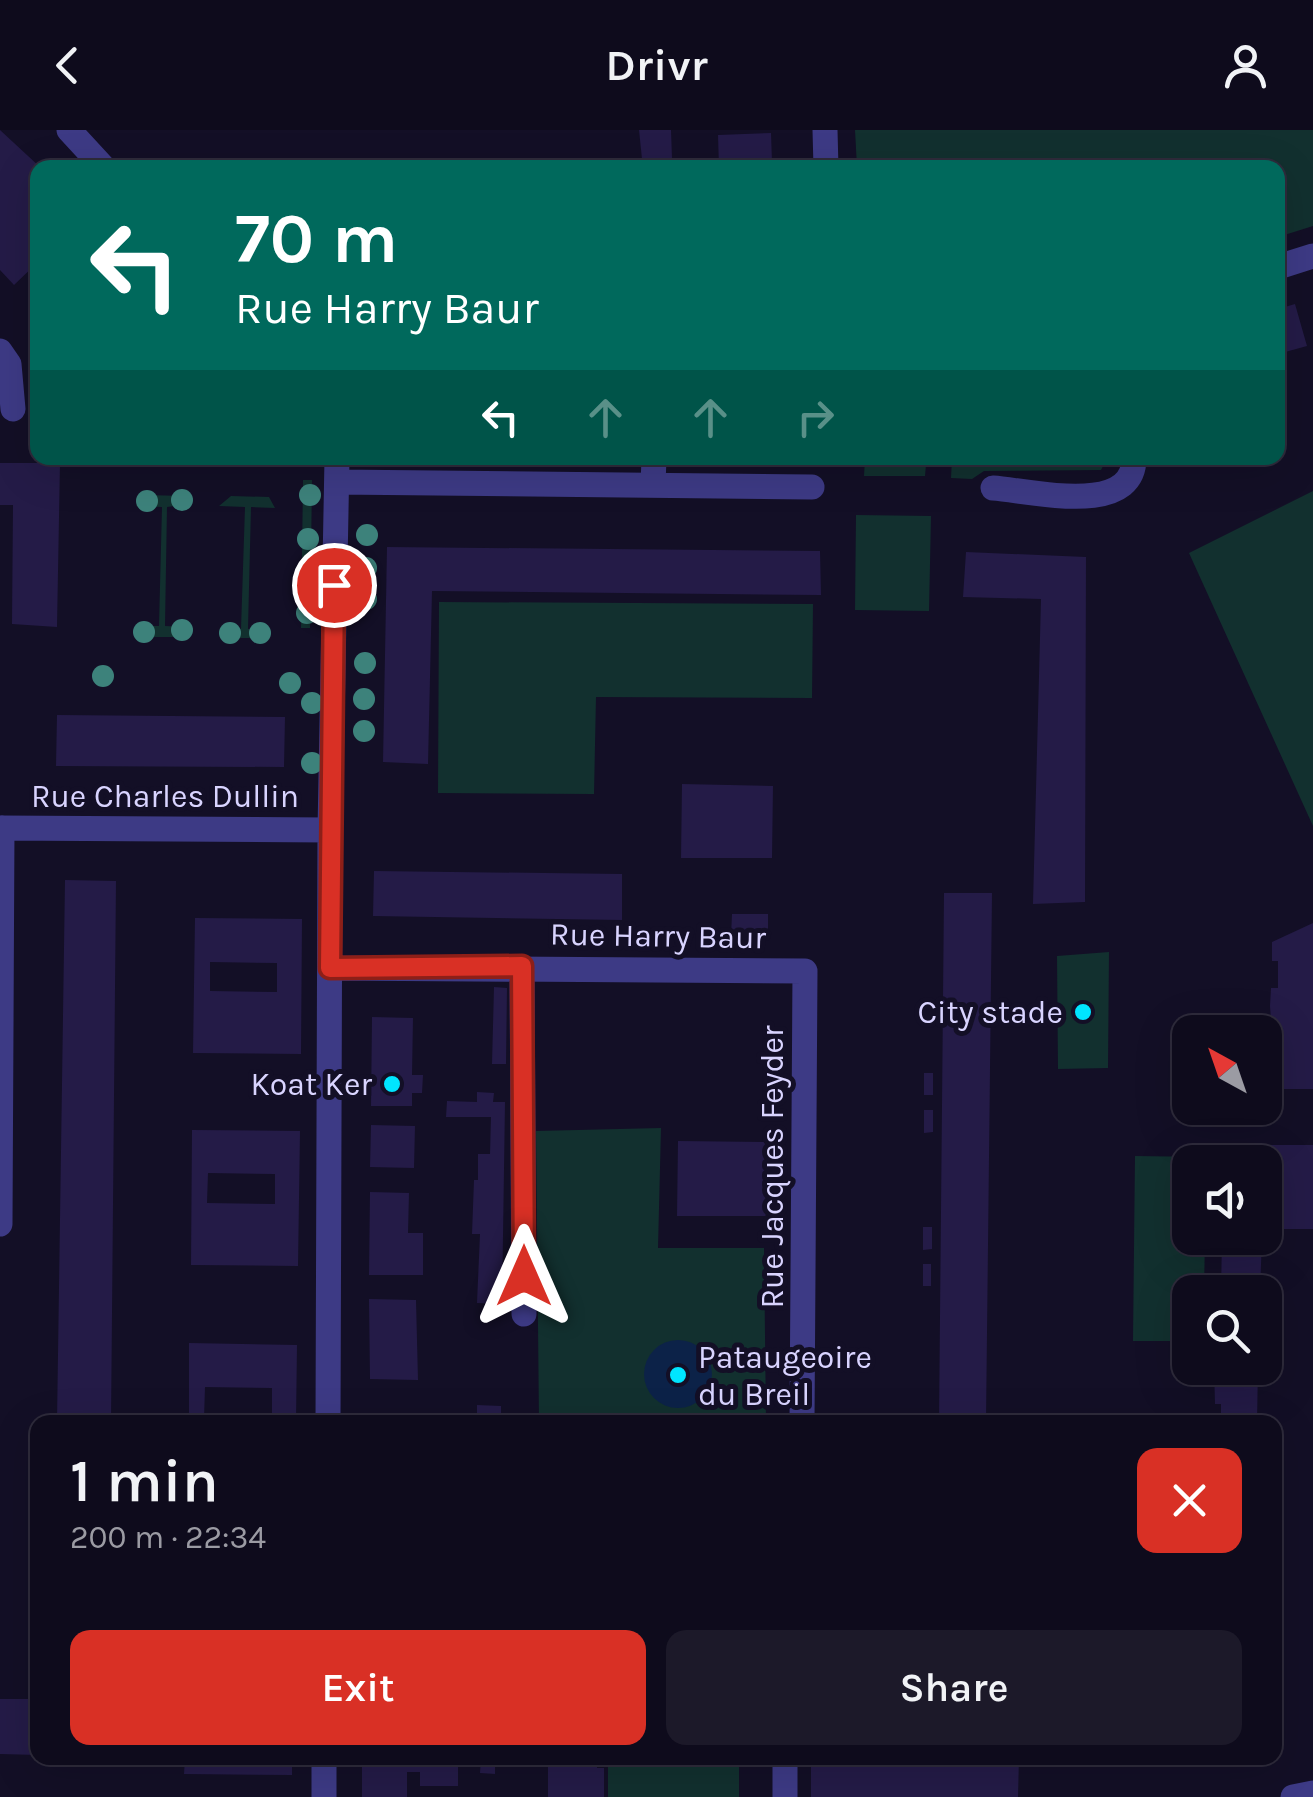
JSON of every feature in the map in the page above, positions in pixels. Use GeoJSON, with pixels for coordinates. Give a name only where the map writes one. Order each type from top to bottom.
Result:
{"type":"FeatureCollection","features":[{"type":"Feature","properties":{"kind":"street"},"geometry":{"type":"LineString","coordinates":[[69,130],[97,160]]}},
{"type":"Feature","properties":{"kind":"street"},"geometry":{"type":"LineString","coordinates":[[824,130],[826,160]]}},
{"type":"Feature","properties":{"kind":"street"},"geometry":{"type":"LineString","coordinates":[[1285,264],[1313,256]]}},
{"type":"Feature","properties":{"kind":"street"},"geometry":{"type":"LineString","coordinates":[[0,350],[10,364],[17,409]]}},
{"type":"Feature","properties":{"kind":"street"},"geometry":{"type":"LineString","coordinates":[[653,485],[654,465]]}},
{"type":"Feature","properties":{"kind":"street"},"geometry":{"type":"LineString","coordinates":[[993,488],[1104,496],[1127,484],[1132,465]]}},
{"type":"Feature","properties":{"kind":"street"},"geometry":{"type":"LineString","coordinates":[[328,1415],[336,470],[653,485],[812,486]]}},
{"type":"Feature","properties":{"kind":"street"},"geometry":{"type":"LineString","coordinates":[[0,1224],[1,828]]}},
{"type":"Feature","properties":{"kind":"street","name":"Rue Charles Dullin"},"geometry":{"type":"LineString","coordinates":[[1,828],[330,830]]}},
{"type":"Feature","properties":{"kind":"street"},"geometry":{"type":"LineString","coordinates":[[522,966],[524,1314]]}},
{"type":"Feature","properties":{"kind":"street","name":"Rue Harry Baur"},"geometry":{"type":"LineString","coordinates":[[330,968],[522,966],[805,971]]}},
{"type":"Feature","properties":{"kind":"street","name":"Rue Jacques Feyder"},"geometry":{"type":"LineString","coordinates":[[802,1415],[805,971]]}},
{"type":"Feature","properties":{"kind":"street"},"geometry":{"type":"LineString","coordinates":[[324,1765],[324,1797]]}},
{"type":"Feature","properties":{"kind":"street"},"geometry":{"type":"LineString","coordinates":[[784,1765],[784,1797]]}},
{"type":"Feature","properties":{"kind":"street"},"geometry":{"type":"LineString","coordinates":[[1292,1797],[1313,1793]]}},
{"type":"Feature","properties":{"kind":"green space"},"geometry":{"type":"Polygon","coordinates":[[[855,130],[1313,130],[1313,226],[1285,235],[1285,160],[857,160],[855,130]]]}},
{"type":"Feature","properties":{"kind":"green space"},"geometry":{"type":"Polygon","coordinates":[[[865,465],[926,465],[925,476],[864,476],[865,465]]]}},
{"type":"Feature","properties":{"kind":"green space"},"geometry":{"type":"Polygon","coordinates":[[[952,465],[1104,465],[1101,470],[984,471],[972,479],[951,478],[952,465]]]}},
{"type":"Feature","properties":{"kind":"green space"},"geometry":{"type":"Polygon","coordinates":[[[303,480],[312,480],[310,628],[301,628],[303,480]]]}},
{"type":"Feature","properties":{"kind":"green space"},"geometry":{"type":"Polygon","coordinates":[[[1313,491],[1313,826],[1189,553],[1313,491]]]}},
{"type":"Feature","properties":{"kind":"green space"},"geometry":{"type":"Polygon","coordinates":[[[145,495],[186,496],[191,504],[167,507],[165,626],[188,627],[178,637],[144,637],[135,626],[159,626],[162,507],[136,506],[145,495]]]}},
{"type":"Feature","properties":{"kind":"green space"},"geometry":{"type":"Polygon","coordinates":[[[231,496],[269,497],[275,508],[251,507],[248,629],[271,630],[262,638],[228,638],[221,629],[241,629],[245,507],[219,506],[231,496]]]}},
{"type":"Feature","properties":{"kind":"green space"},"geometry":{"type":"Polygon","coordinates":[[[856,515],[931,516],[929,611],[855,610],[856,515]]]}},
{"type":"Feature","properties":{"kind":"green space"},"geometry":{"type":"Polygon","coordinates":[[[439,602],[813,604],[812,698],[596,697],[594,794],[438,793],[439,602]]]}},
{"type":"Feature","properties":{"kind":"green space","name":"City stade"},"geometry":{"type":"Polygon","coordinates":[[[1109,952],[1108,1068],[1058,1069],[1057,956],[1109,952]]]}},
{"type":"Feature","properties":{"kind":"green space"},"geometry":{"type":"Polygon","coordinates":[[[661,1128],[658,1248],[764,1248],[766,1415],[539,1415],[536,1131],[661,1128]]]}},
{"type":"Feature","properties":{"kind":"green space"},"geometry":{"type":"Polygon","coordinates":[[[1135,1156],[1172,1157],[1172,1255],[1205,1255],[1204,1275],[1172,1275],[1172,1341],[1133,1341],[1135,1156]]]}},
{"type":"Feature","properties":{"kind":"green space"},"geometry":{"type":"Polygon","coordinates":[[[739,1765],[739,1797],[608,1797],[608,1766],[739,1765]]]}},
{"type":"Feature","properties":{"kind":"water","name":"Pataugeoire du Breil"},"geometry":{"type":"Polygon","coordinates":[[[678,1340],[702,1350],[712,1374],[702,1398],[678,1408],[654,1398],[644,1374],[654,1350],[678,1340]]]}},
{"type":"Feature","properties":{"kind":"building"},"geometry":{"type":"Polygon","coordinates":[[[0,130],[32,160],[30,270],[14,285],[0,270],[0,130]]]}},
{"type":"Feature","properties":{"kind":"building"},"geometry":{"type":"Polygon","coordinates":[[[639,130],[671,130],[672,158],[642,159],[639,130]]]}},
{"type":"Feature","properties":{"kind":"building"},"geometry":{"type":"Polygon","coordinates":[[[771,133],[772,160],[719,160],[718,135],[771,133]]]}},
{"type":"Feature","properties":{"kind":"building"},"geometry":{"type":"Polygon","coordinates":[[[1295,304],[1307,346],[1285,352],[1285,307],[1295,304]]]}},
{"type":"Feature","properties":{"kind":"building"},"geometry":{"type":"Polygon","coordinates":[[[0,463],[60,465],[57,627],[12,624],[13,505],[0,505],[0,463]]]}},
{"type":"Feature","properties":{"kind":"building"},"geometry":{"type":"Polygon","coordinates":[[[387,547],[820,551],[821,595],[432,591],[428,764],[383,762],[387,547]]]}},
{"type":"Feature","properties":{"kind":"building"},"geometry":{"type":"Polygon","coordinates":[[[966,552],[1086,557],[1085,902],[1033,904],[1041,599],[963,597],[966,552]]]}},
{"type":"Feature","properties":{"kind":"building"},"geometry":{"type":"Polygon","coordinates":[[[57,715],[285,717],[284,767],[56,766],[57,715]]]}},
{"type":"Feature","properties":{"kind":"building"},"geometry":{"type":"Polygon","coordinates":[[[682,784],[773,786],[772,858],[681,858],[682,784]]]}},
{"type":"Feature","properties":{"kind":"building"},"geometry":{"type":"Polygon","coordinates":[[[374,871],[622,874],[622,920],[373,916],[374,871]]]}},
{"type":"Feature","properties":{"kind":"building"},"geometry":{"type":"Polygon","coordinates":[[[65,880],[116,881],[111,1415],[57,1415],[65,880]]]}},
{"type":"Feature","properties":{"kind":"building"},"geometry":{"type":"Polygon","coordinates":[[[944,893],[992,893],[986,1415],[939,1415],[944,893]]]}},
{"type":"Feature","properties":{"kind":"building"},"geometry":{"type":"Polygon","coordinates":[[[732,914],[768,914],[768,937],[731,936],[732,914]]]}},
{"type":"Feature","properties":{"kind":"building"},"geometry":{"type":"Polygon","coordinates":[[[195,918],[302,919],[301,1054],[193,1053],[195,918]],[[210,962],[210,991],[277,992],[277,963],[210,962]]]}},
{"type":"Feature","properties":{"kind":"building"},"geometry":{"type":"Polygon","coordinates":[[[1313,923],[1313,1089],[1282,1089],[1282,1015],[1271,1015],[1270,1006],[1271,988],[1278,988],[1278,961],[1272,961],[1272,942],[1313,923]]]}},
{"type":"Feature","properties":{"kind":"building"},"geometry":{"type":"Polygon","coordinates":[[[494,987],[507,988],[506,1064],[492,1064],[494,987]]]}},
{"type":"Feature","properties":{"kind":"building"},"geometry":{"type":"Polygon","coordinates":[[[372,1017],[413,1018],[412,1075],[423,1075],[422,1093],[412,1093],[412,1106],[371,1106],[372,1017]]]}},
{"type":"Feature","properties":{"kind":"building"},"geometry":{"type":"Polygon","coordinates":[[[924,1073],[933,1073],[933,1095],[924,1095],[924,1073]]]}},
{"type":"Feature","properties":{"kind":"building"},"geometry":{"type":"Polygon","coordinates":[[[477,1092],[494,1093],[493,1102],[505,1102],[502,1304],[477,1303],[480,1234],[472,1234],[478,1154],[490,1154],[491,1117],[446,1117],[447,1101],[477,1102],[477,1092]]]}},
{"type":"Feature","properties":{"kind":"building"},"geometry":{"type":"Polygon","coordinates":[[[924,1110],[933,1110],[933,1132],[924,1133],[924,1110]]]}},
{"type":"Feature","properties":{"kind":"building"},"geometry":{"type":"Polygon","coordinates":[[[371,1125],[415,1126],[414,1168],[370,1167],[371,1125]]]}},
{"type":"Feature","properties":{"kind":"building"},"geometry":{"type":"Polygon","coordinates":[[[192,1130],[300,1131],[298,1266],[191,1265],[192,1130]],[[208,1173],[207,1203],[275,1204],[275,1174],[208,1173]]]}},
{"type":"Feature","properties":{"kind":"building"},"geometry":{"type":"Polygon","coordinates":[[[678,1141],[768,1142],[767,1216],[677,1216],[678,1141]]]}},
{"type":"Feature","properties":{"kind":"building"},"geometry":{"type":"Polygon","coordinates":[[[1282,1145],[1313,1145],[1313,1229],[1282,1229],[1282,1145]]]}},
{"type":"Feature","properties":{"kind":"building"},"geometry":{"type":"Polygon","coordinates":[[[370,1192],[409,1193],[408,1233],[423,1233],[423,1275],[369,1275],[370,1192]]]}},
{"type":"Feature","properties":{"kind":"building"},"geometry":{"type":"Polygon","coordinates":[[[923,1227],[932,1227],[932,1249],[923,1250],[923,1227]]]}},
{"type":"Feature","properties":{"kind":"building"},"geometry":{"type":"Polygon","coordinates":[[[1222,1255],[1261,1255],[1261,1275],[1221,1275],[1222,1255]]]}},
{"type":"Feature","properties":{"kind":"building"},"geometry":{"type":"Polygon","coordinates":[[[923,1264],[931,1264],[931,1286],[923,1286],[923,1264]]]}},
{"type":"Feature","properties":{"kind":"building"},"geometry":{"type":"Polygon","coordinates":[[[369,1299],[416,1300],[418,1380],[370,1379],[369,1299]]]}},
{"type":"Feature","properties":{"kind":"building"},"geometry":{"type":"Polygon","coordinates":[[[189,1343],[297,1345],[296,1415],[272,1415],[272,1388],[205,1387],[204,1415],[189,1415],[189,1343]]]}},
{"type":"Feature","properties":{"kind":"building"},"geometry":{"type":"Polygon","coordinates":[[[1214,1385],[1258,1385],[1257,1415],[1221,1415],[1221,1404],[1215,1404],[1214,1385]]]}},
{"type":"Feature","properties":{"kind":"building"},"geometry":{"type":"Polygon","coordinates":[[[477,1405],[501,1406],[501,1415],[477,1415],[477,1405]]]}},
{"type":"Feature","properties":{"kind":"building"},"geometry":{"type":"Polygon","coordinates":[[[0,1699],[30,1699],[30,1755],[0,1754],[0,1699]]]}},
{"type":"Feature","properties":{"kind":"building"},"geometry":{"type":"Polygon","coordinates":[[[185,1765],[292,1765],[292,1775],[184,1774],[185,1765]]]}},
{"type":"Feature","properties":{"kind":"building"},"geometry":{"type":"Polygon","coordinates":[[[362,1765],[458,1765],[458,1786],[420,1786],[420,1772],[407,1772],[407,1797],[362,1797],[362,1765]]]}},
{"type":"Feature","properties":{"kind":"building"},"geometry":{"type":"Polygon","coordinates":[[[481,1765],[495,1765],[495,1774],[480,1773],[481,1765]]]}},
{"type":"Feature","properties":{"kind":"building"},"geometry":{"type":"Polygon","coordinates":[[[548,1765],[604,1768],[604,1797],[548,1797],[548,1765]]]}},
{"type":"Feature","properties":{"kind":"building"},"geometry":{"type":"Polygon","coordinates":[[[811,1765],[1019,1765],[1018,1797],[811,1797],[811,1765]]]}},
{"type":"Feature","properties":{"kind":"place","name":"City stade"},"geometry":{"type":"Point","coordinates":[1083,1012]}},
{"type":"Feature","properties":{"kind":"place","name":"Koat Ker"},"geometry":{"type":"Point","coordinates":[392,1084]}},
{"type":"Feature","properties":{"kind":"place","name":"Pataugeoire du Breil"},"geometry":{"type":"Point","coordinates":[678,1375]}},
{"type":"Feature","properties":{"kind":"route"},"geometry":{"type":"LineString","coordinates":[[334,585],[330,968],[522,966],[526,1090],[524,1276]]}}]}
